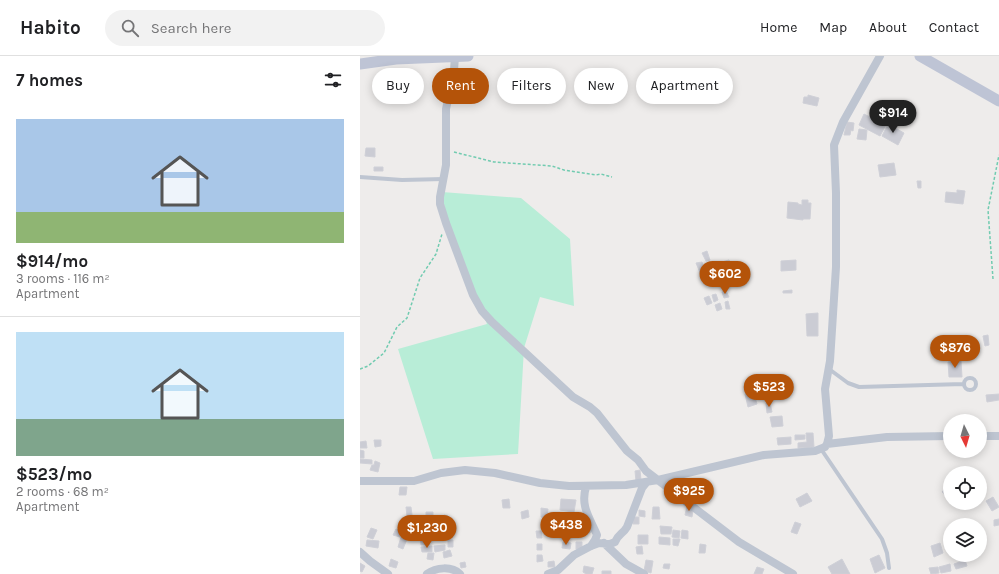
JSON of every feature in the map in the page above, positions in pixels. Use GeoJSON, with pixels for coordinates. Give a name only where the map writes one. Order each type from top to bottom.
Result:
{"type":"FeatureCollection","features":[{"type":"Feature","properties":{"kind":"street"},"geometry":{"type":"LineString","coordinates":[[360,64],[396,59],[468,56]]}},
{"type":"Feature","properties":{"kind":"street"},"geometry":{"type":"LineString","coordinates":[[824,447],[829,436],[825,389],[829,369],[836,268],[836,193],[834,145],[846,116],[880,56]]}},
{"type":"Feature","properties":{"kind":"street"},"geometry":{"type":"LineString","coordinates":[[920,56],[999,101]]}},
{"type":"Feature","properties":{"kind":"street"},"geometry":{"type":"LineString","coordinates":[[455,57],[454,70],[446,109],[446,153],[440,204],[473,295],[486,316],[573,396],[587,404],[598,414],[627,451],[638,460],[646,471],[739,542],[793,574]]}},
{"type":"Feature","properties":{"kind":"street"},"geometry":{"type":"LineString","coordinates":[[360,481],[414,482],[441,473],[465,470],[495,473],[540,483],[586,487],[626,485],[646,483],[764,455],[815,451],[824,447],[887,437],[943,436]]}},
{"type":"Feature","properties":{"kind":"street"},"geometry":{"type":"LineString","coordinates":[[987,436],[999,436]]}},
{"type":"Feature","properties":{"kind":"street"},"geometry":{"type":"LineString","coordinates":[[548,574],[558,570],[574,555],[591,546],[603,543],[613,543],[618,535],[626,530],[642,488],[646,483]]}},
{"type":"Feature","properties":{"kind":"street"},"geometry":{"type":"LineString","coordinates":[[586,487],[584,501],[588,518],[597,535],[591,546]]}},
{"type":"Feature","properties":{"kind":"street"},"geometry":{"type":"LineString","coordinates":[[603,543],[626,564],[644,574]]}},
{"type":"Feature","properties":{"kind":"street"},"geometry":{"type":"LineString","coordinates":[[360,552],[388,574]]}},
{"type":"Feature","properties":{"kind":"street"},"geometry":{"type":"LineString","coordinates":[[427,574],[432,571],[450,568],[460,574]]}},
{"type":"Feature","properties":{"kind":"lane"},"geometry":{"type":"LineString","coordinates":[[360,177],[402,180],[444,179]]}},
{"type":"Feature","properties":{"kind":"lane"},"geometry":{"type":"LineString","coordinates":[[829,369],[848,383],[858,387],[963,384]]}},
{"type":"Feature","properties":{"kind":"lane"},"geometry":{"type":"LineString","coordinates":[[824,447],[882,539],[887,553],[889,568]]}},
{"type":"Feature","properties":{"kind":"path"},"geometry":{"type":"LineString","coordinates":[[446,153],[455,152],[494,162],[552,166],[564,170],[612,176]]}},
{"type":"Feature","properties":{"kind":"path"},"geometry":{"type":"LineString","coordinates":[[993,279],[988,210],[999,155]]}},
{"type":"Feature","properties":{"kind":"path"},"geometry":{"type":"LineString","coordinates":[[360,369],[368,366],[384,353],[397,327],[407,318],[420,278],[436,254],[446,223]]}},
{"type":"Feature","properties":{"kind":"green space"},"geometry":{"type":"Polygon","coordinates":[[[442,192],[521,198],[570,239],[574,306],[540,297],[524,348],[518,454],[433,459],[398,349],[487,324],[449,234],[442,192]]]}},
{"type":"Feature","properties":{"kind":"building"},"geometry":{"type":"Polygon","coordinates":[[[808,95],[819,98],[817,106],[803,103],[804,97],[808,97],[808,95]]]}},
{"type":"Feature","properties":{"kind":"building"},"geometry":{"type":"Polygon","coordinates":[[[864,114],[886,125],[880,136],[859,125],[864,114]]]}},
{"type":"Feature","properties":{"kind":"building"},"geometry":{"type":"Polygon","coordinates":[[[847,122],[854,123],[853,131],[851,130],[850,135],[844,135],[847,122]]]}},
{"type":"Feature","properties":{"kind":"building"},"geometry":{"type":"Polygon","coordinates":[[[888,124],[904,133],[898,145],[882,136],[888,124]]]}},
{"type":"Feature","properties":{"kind":"building"},"geometry":{"type":"Polygon","coordinates":[[[859,129],[867,130],[866,140],[857,139],[859,129]]]}},
{"type":"Feature","properties":{"kind":"building"},"geometry":{"type":"Polygon","coordinates":[[[366,148],[375,148],[375,157],[365,156],[366,148]]]}},
{"type":"Feature","properties":{"kind":"building"},"geometry":{"type":"Polygon","coordinates":[[[894,163],[896,175],[880,177],[878,165],[894,163]]]}},
{"type":"Feature","properties":{"kind":"building"},"geometry":{"type":"Polygon","coordinates":[[[374,167],[383,167],[383,171],[374,171],[374,167]]]}},
{"type":"Feature","properties":{"kind":"building"},"geometry":{"type":"Polygon","coordinates":[[[917,181],[921,181],[921,188],[918,188],[917,181]]]}},
{"type":"Feature","properties":{"kind":"building"},"geometry":{"type":"Polygon","coordinates":[[[957,190],[965,191],[963,204],[945,202],[946,192],[957,193],[957,190]]]}},
{"type":"Feature","properties":{"kind":"building"},"geometry":{"type":"Polygon","coordinates":[[[802,200],[808,200],[808,203],[811,203],[810,219],[803,220],[787,218],[788,202],[802,205],[802,200]]]}},
{"type":"Feature","properties":{"kind":"building"},"geometry":{"type":"Polygon","coordinates":[[[707,251],[710,260],[706,261],[702,253],[707,251]]]}},
{"type":"Feature","properties":{"kind":"building"},"geometry":{"type":"Polygon","coordinates":[[[729,260],[732,265],[710,273],[707,266],[729,260]]]}},
{"type":"Feature","properties":{"kind":"building"},"geometry":{"type":"Polygon","coordinates":[[[796,260],[796,270],[781,271],[781,261],[796,260]]]}},
{"type":"Feature","properties":{"kind":"building"},"geometry":{"type":"Polygon","coordinates":[[[702,262],[706,273],[701,275],[696,263],[702,262]]]}},
{"type":"Feature","properties":{"kind":"building"},"geometry":{"type":"Polygon","coordinates":[[[792,290],[792,293],[783,293],[783,291],[792,290]]]}},
{"type":"Feature","properties":{"kind":"building"},"geometry":{"type":"Polygon","coordinates":[[[726,291],[729,297],[724,298],[722,292],[726,291]]]}},
{"type":"Feature","properties":{"kind":"building"},"geometry":{"type":"Polygon","coordinates":[[[716,294],[718,300],[714,302],[712,295],[716,294]]]}},
{"type":"Feature","properties":{"kind":"building"},"geometry":{"type":"Polygon","coordinates":[[[709,296],[712,303],[707,305],[704,298],[709,296]]]}},
{"type":"Feature","properties":{"kind":"building"},"geometry":{"type":"Polygon","coordinates":[[[728,301],[730,309],[726,309],[725,302],[728,301]]]}},
{"type":"Feature","properties":{"kind":"building"},"geometry":{"type":"Polygon","coordinates":[[[720,303],[722,309],[717,311],[715,305],[720,303]]]}},
{"type":"Feature","properties":{"kind":"building"},"geometry":{"type":"Polygon","coordinates":[[[818,313],[818,336],[807,336],[806,314],[818,313]]]}},
{"type":"Feature","properties":{"kind":"building"},"geometry":{"type":"Polygon","coordinates":[[[988,335],[989,345],[985,346],[983,336],[988,335]]]}},
{"type":"Feature","properties":{"kind":"building"},"geometry":{"type":"Polygon","coordinates":[[[961,361],[962,377],[949,377],[948,362],[961,361]]]}},
{"type":"Feature","properties":{"kind":"building"},"geometry":{"type":"Polygon","coordinates":[[[753,391],[757,404],[748,407],[745,394],[753,391]]]}},
{"type":"Feature","properties":{"kind":"building"},"geometry":{"type":"Polygon","coordinates":[[[999,394],[999,400],[987,402],[986,395],[999,394]]]}},
{"type":"Feature","properties":{"kind":"building"},"geometry":{"type":"Polygon","coordinates":[[[766,403],[770,403],[772,412],[767,413],[766,403]]]}},
{"type":"Feature","properties":{"kind":"building"},"geometry":{"type":"Polygon","coordinates":[[[782,416],[783,426],[772,427],[770,417],[782,416]]]}},
{"type":"Feature","properties":{"kind":"building"},"geometry":{"type":"Polygon","coordinates":[[[806,433],[813,433],[814,447],[798,448],[798,443],[807,442],[806,433]]]}},
{"type":"Feature","properties":{"kind":"building"},"geometry":{"type":"Polygon","coordinates":[[[795,435],[805,435],[805,439],[795,440],[795,435]]]}},
{"type":"Feature","properties":{"kind":"building"},"geometry":{"type":"Polygon","coordinates":[[[791,437],[791,444],[778,445],[777,438],[791,437]]]}},
{"type":"Feature","properties":{"kind":"building"},"geometry":{"type":"Polygon","coordinates":[[[374,440],[381,440],[381,446],[375,447],[374,440]]]}},
{"type":"Feature","properties":{"kind":"building"},"geometry":{"type":"Polygon","coordinates":[[[366,441],[367,448],[360,448],[360,442],[366,441]]]}},
{"type":"Feature","properties":{"kind":"building"},"geometry":{"type":"Polygon","coordinates":[[[360,450],[364,451],[364,458],[360,458],[360,450]]]}},
{"type":"Feature","properties":{"kind":"building"},"geometry":{"type":"Polygon","coordinates":[[[360,459],[372,460],[372,464],[360,463],[360,459]]]}},
{"type":"Feature","properties":{"kind":"building"},"geometry":{"type":"Polygon","coordinates":[[[375,461],[380,463],[378,472],[370,470],[375,461]]]}},
{"type":"Feature","properties":{"kind":"building"},"geometry":{"type":"Polygon","coordinates":[[[640,470],[641,480],[636,481],[635,471],[640,470]]]}},
{"type":"Feature","properties":{"kind":"building"},"geometry":{"type":"Polygon","coordinates":[[[400,487],[407,487],[406,495],[399,495],[400,487]]]}},
{"type":"Feature","properties":{"kind":"building"},"geometry":{"type":"Polygon","coordinates":[[[807,493],[812,501],[800,507],[796,499],[807,493]]]}},
{"type":"Feature","properties":{"kind":"building"},"geometry":{"type":"Polygon","coordinates":[[[993,497],[999,507],[992,511],[987,500],[993,497]]]}},
{"type":"Feature","properties":{"kind":"building"},"geometry":{"type":"Polygon","coordinates":[[[509,499],[510,508],[503,508],[502,500],[509,499]]]}},
{"type":"Feature","properties":{"kind":"building"},"geometry":{"type":"Polygon","coordinates":[[[561,499],[576,500],[574,512],[560,510],[561,499]]]}},
{"type":"Feature","properties":{"kind":"building"},"geometry":{"type":"Polygon","coordinates":[[[687,506],[693,510],[692,517],[685,515],[687,506]]]}},
{"type":"Feature","properties":{"kind":"building"},"geometry":{"type":"Polygon","coordinates":[[[406,507],[411,507],[412,515],[407,516],[406,507]]]}},
{"type":"Feature","properties":{"kind":"building"},"geometry":{"type":"Polygon","coordinates":[[[653,507],[659,507],[660,519],[652,519],[653,507]]]}},
{"type":"Feature","properties":{"kind":"building"},"geometry":{"type":"Polygon","coordinates":[[[541,508],[548,509],[547,518],[541,517],[541,508]]]}},
{"type":"Feature","properties":{"kind":"building"},"geometry":{"type":"Polygon","coordinates":[[[528,510],[529,517],[522,519],[521,512],[528,510]]]}},
{"type":"Feature","properties":{"kind":"building"},"geometry":{"type":"Polygon","coordinates":[[[639,510],[645,511],[645,517],[639,516],[639,510]]]}},
{"type":"Feature","properties":{"kind":"building"},"geometry":{"type":"Polygon","coordinates":[[[426,512],[433,512],[433,520],[426,520],[426,512]]]}},
{"type":"Feature","properties":{"kind":"building"},"geometry":{"type":"Polygon","coordinates":[[[444,515],[448,516],[447,523],[443,523],[444,515]]]}},
{"type":"Feature","properties":{"kind":"building"},"geometry":{"type":"Polygon","coordinates":[[[584,517],[584,524],[578,524],[578,518],[584,517]]]}},
{"type":"Feature","properties":{"kind":"building"},"geometry":{"type":"Polygon","coordinates":[[[633,517],[639,517],[639,524],[633,524],[633,517]]]}},
{"type":"Feature","properties":{"kind":"building"},"geometry":{"type":"Polygon","coordinates":[[[999,519],[999,525],[994,526],[994,520],[999,519]]]}},
{"type":"Feature","properties":{"kind":"building"},"geometry":{"type":"Polygon","coordinates":[[[795,522],[801,524],[797,534],[791,532],[795,522]]]}},
{"type":"Feature","properties":{"kind":"building"},"geometry":{"type":"Polygon","coordinates":[[[443,526],[444,533],[431,534],[431,527],[443,526]]]}},
{"type":"Feature","properties":{"kind":"building"},"geometry":{"type":"Polygon","coordinates":[[[660,526],[672,527],[671,534],[661,534],[660,526]]]}},
{"type":"Feature","properties":{"kind":"building"},"geometry":{"type":"Polygon","coordinates":[[[583,527],[591,527],[590,533],[583,533],[583,527]]]}},
{"type":"Feature","properties":{"kind":"building"},"geometry":{"type":"Polygon","coordinates":[[[371,528],[377,530],[373,539],[367,537],[371,528]]]}},
{"type":"Feature","properties":{"kind":"building"},"geometry":{"type":"Polygon","coordinates":[[[396,529],[402,531],[400,537],[393,535],[396,529]]]}},
{"type":"Feature","properties":{"kind":"building"},"geometry":{"type":"Polygon","coordinates":[[[407,530],[415,531],[414,538],[406,537],[407,530]]]}},
{"type":"Feature","properties":{"kind":"building"},"geometry":{"type":"Polygon","coordinates":[[[673,530],[680,531],[679,538],[672,537],[673,530]]]}},
{"type":"Feature","properties":{"kind":"building"},"geometry":{"type":"Polygon","coordinates":[[[682,530],[688,531],[688,539],[681,538],[682,530]]]}},
{"type":"Feature","properties":{"kind":"building"},"geometry":{"type":"Polygon","coordinates":[[[428,531],[429,545],[421,545],[420,532],[428,531]]]}},
{"type":"Feature","properties":{"kind":"building"},"geometry":{"type":"Polygon","coordinates":[[[536,531],[541,531],[542,538],[537,538],[536,531]]]}},
{"type":"Feature","properties":{"kind":"building"},"geometry":{"type":"Polygon","coordinates":[[[638,535],[648,535],[648,544],[638,544],[638,535]]]}},
{"type":"Feature","properties":{"kind":"building"},"geometry":{"type":"Polygon","coordinates":[[[401,537],[407,539],[403,549],[398,547],[401,537]]]}},
{"type":"Feature","properties":{"kind":"building"},"geometry":{"type":"Polygon","coordinates":[[[659,537],[670,538],[670,545],[659,544],[659,537]]]}},
{"type":"Feature","properties":{"kind":"building"},"geometry":{"type":"Polygon","coordinates":[[[673,539],[680,539],[678,546],[673,545],[673,539]]]}},
{"type":"Feature","properties":{"kind":"building"},"geometry":{"type":"Polygon","coordinates":[[[367,540],[379,541],[378,548],[366,546],[367,540]]]}},
{"type":"Feature","properties":{"kind":"building"},"geometry":{"type":"Polygon","coordinates":[[[448,540],[453,540],[453,547],[448,547],[448,540]]]}},
{"type":"Feature","properties":{"kind":"building"},"geometry":{"type":"Polygon","coordinates":[[[563,542],[571,543],[570,549],[562,548],[563,542]]]}},
{"type":"Feature","properties":{"kind":"building"},"geometry":{"type":"Polygon","coordinates":[[[576,542],[582,542],[582,549],[576,549],[576,542]]]}},
{"type":"Feature","properties":{"kind":"building"},"geometry":{"type":"Polygon","coordinates":[[[940,543],[943,553],[934,557],[931,546],[940,543]]]}},
{"type":"Feature","properties":{"kind":"building"},"geometry":{"type":"Polygon","coordinates":[[[537,544],[542,544],[542,550],[537,550],[537,544]]]}},
{"type":"Feature","properties":{"kind":"building"},"geometry":{"type":"Polygon","coordinates":[[[700,544],[706,545],[705,553],[699,553],[700,544]]]}},
{"type":"Feature","properties":{"kind":"building"},"geometry":{"type":"Polygon","coordinates":[[[445,545],[445,550],[435,552],[434,546],[445,545]]]}},
{"type":"Feature","properties":{"kind":"building"},"geometry":{"type":"Polygon","coordinates":[[[432,546],[432,552],[422,552],[421,547],[432,546]]]}},
{"type":"Feature","properties":{"kind":"building"},"geometry":{"type":"Polygon","coordinates":[[[642,546],[643,554],[637,554],[636,547],[642,546]]]}},
{"type":"Feature","properties":{"kind":"building"},"geometry":{"type":"Polygon","coordinates":[[[450,550],[452,556],[444,558],[443,552],[450,550]]]}},
{"type":"Feature","properties":{"kind":"building"},"geometry":{"type":"Polygon","coordinates":[[[428,553],[434,553],[433,560],[427,559],[428,553]]]}},
{"type":"Feature","properties":{"kind":"building"},"geometry":{"type":"Polygon","coordinates":[[[537,555],[542,555],[543,561],[537,562],[537,555]]]}},
{"type":"Feature","properties":{"kind":"building"},"geometry":{"type":"Polygon","coordinates":[[[879,555],[885,568],[875,573],[870,559],[879,555]]]}},
{"type":"Feature","properties":{"kind":"building"},"geometry":{"type":"Polygon","coordinates":[[[391,559],[398,562],[396,568],[389,566],[391,559]]]}},
{"type":"Feature","properties":{"kind":"building"},"geometry":{"type":"Polygon","coordinates":[[[842,559],[850,574],[832,574],[828,567],[842,559]]]}},
{"type":"Feature","properties":{"kind":"building"},"geometry":{"type":"Polygon","coordinates":[[[646,560],[653,561],[651,573],[644,571],[646,560]]]}},
{"type":"Feature","properties":{"kind":"building"},"geometry":{"type":"Polygon","coordinates":[[[554,561],[555,567],[548,567],[548,562],[554,561]]]}},
{"type":"Feature","properties":{"kind":"building"},"geometry":{"type":"Polygon","coordinates":[[[465,562],[466,567],[461,568],[460,563],[465,562]]]}},
{"type":"Feature","properties":{"kind":"building"},"geometry":{"type":"Polygon","coordinates":[[[966,562],[967,566],[956,569],[954,564],[966,562]]]}},
{"type":"Feature","properties":{"kind":"building"},"geometry":{"type":"Polygon","coordinates":[[[360,563],[365,566],[362,572],[360,571],[360,563]]]}},
{"type":"Feature","properties":{"kind":"building"},"geometry":{"type":"Polygon","coordinates":[[[664,564],[670,564],[669,569],[663,568],[664,564]]]}},
{"type":"Feature","properties":{"kind":"building"},"geometry":{"type":"Polygon","coordinates":[[[950,564],[951,571],[941,573],[939,567],[950,564]]]}},
{"type":"Feature","properties":{"kind":"building"},"geometry":{"type":"Polygon","coordinates":[[[584,566],[594,568],[592,574],[586,574],[583,572],[584,566]]]}},
{"type":"Feature","properties":{"kind":"building"},"geometry":{"type":"Polygon","coordinates":[[[757,567],[764,569],[762,574],[754,574],[757,567]]]}},
{"type":"Feature","properties":{"kind":"building"},"geometry":{"type":"Polygon","coordinates":[[[938,567],[939,573],[931,574],[929,568],[938,567]]]}},
{"type":"Feature","properties":{"kind":"building"},"geometry":{"type":"Polygon","coordinates":[[[602,571],[611,571],[611,574],[602,574],[602,571]]]}}]}
